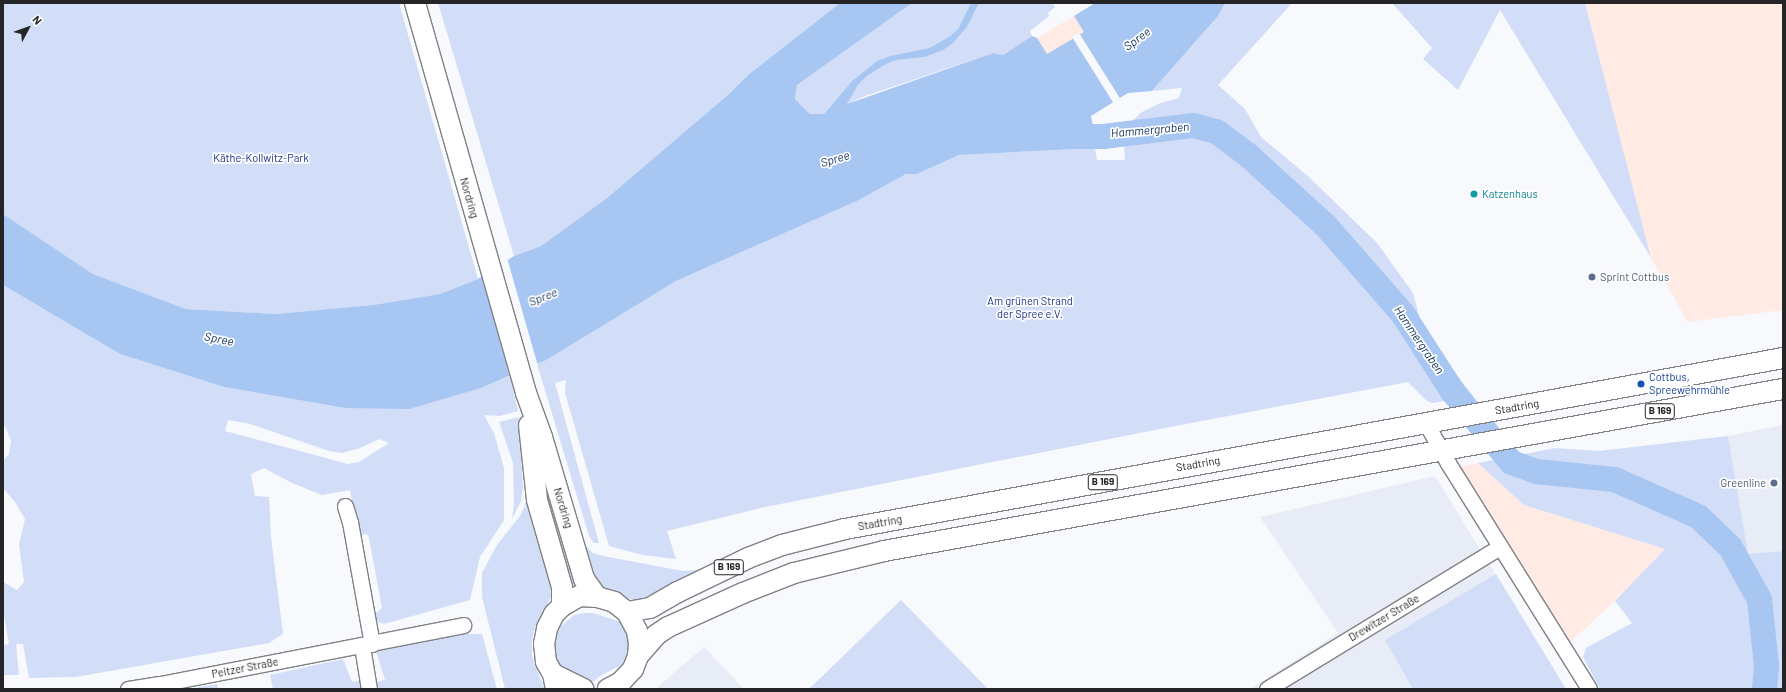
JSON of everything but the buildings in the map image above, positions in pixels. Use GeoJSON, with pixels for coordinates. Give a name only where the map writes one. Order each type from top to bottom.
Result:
{"type":"FeatureCollection","features":[{"type":"Feature","properties":{"kind":"main road","name":"Nordring"},"geometry":{"type":"LineString","coordinates":[[415,3],[481,242],[526,393],[542,437],[584,579],[597,597]]}},
{"type":"Feature","properties":{"kind":"main road","name":"Stadtring"},"geometry":{"type":"LineString","coordinates":[[627,612],[650,608],[678,592],[741,562],[782,545],[845,529],[1783,358]]}},
{"type":"Feature","properties":{"kind":"main road","name":"B 169"},"geometry":{"type":"LineString","coordinates":[[638,656],[656,636],[668,626],[743,593],[794,573],[884,551],[1783,388]]}},
{"type":"Feature","properties":{"kind":"main road","name":"Nordring"},"geometry":{"type":"LineString","coordinates":[[526,393],[537,500],[562,587],[562,606]]}},
{"type":"Feature","properties":{"kind":"main road","name":"B 169"},"geometry":{"type":"LineString","coordinates":[[584,689],[554,681],[546,662],[544,644],[547,628],[554,614],[562,606],[579,596],[597,597],[614,602],[627,612],[637,630],[639,644],[638,656],[633,669],[621,682],[608,689]]}},
{"type":"Feature","properties":{"kind":"street"},"geometry":{"type":"LineString","coordinates":[[1436,421],[1440,451],[1589,689]]}},
{"type":"Feature","properties":{"kind":"street"},"geometry":{"type":"LineString","coordinates":[[345,506],[350,522],[367,645],[369,689]]}},
{"type":"Feature","properties":{"kind":"street","name":"Drewitzer Straße"},"geometry":{"type":"LineString","coordinates":[[1267,689],[1500,547]]}},
{"type":"Feature","properties":{"kind":"street","name":"Peitzer Straße"},"geometry":{"type":"LineString","coordinates":[[128,689],[367,645],[463,625]]}},
{"type":"Feature","properties":{"kind":"shaded area"},"geometry":{"type":"Polygon","coordinates":[[[1585,3],[1783,3],[1783,310],[1688,322],[1651,258],[1585,3]]]}},
{"type":"Feature","properties":{"kind":"shaded area"},"geometry":{"type":"Polygon","coordinates":[[[1074,16],[1084,32],[1047,54],[1037,38],[1074,16]]]}},
{"type":"Feature","properties":{"kind":"shaded area"},"geometry":{"type":"Polygon","coordinates":[[[1783,425],[1783,551],[1748,555],[1728,436],[1783,425]]]}},
{"type":"Feature","properties":{"kind":"shaded area"},"geometry":{"type":"Polygon","coordinates":[[[1478,463],[1524,505],[1665,549],[1615,601],[1567,645],[1456,468],[1478,463]]]}},
{"type":"Feature","properties":{"kind":"shaded area"},"geometry":{"type":"Polygon","coordinates":[[[1435,476],[1566,689],[1250,689],[1338,633],[1260,517],[1435,476]]]}},
{"type":"Feature","properties":{"kind":"shaded area"},"geometry":{"type":"Polygon","coordinates":[[[704,647],[744,689],[655,689],[704,647]]]}},
{"type":"Feature","properties":{"kind":"green space","name":"Käthe-Kollwitz-Park"},"geometry":{"type":"Polygon","coordinates":[[[3,3],[399,3],[478,279],[440,294],[373,305],[275,314],[186,309],[93,274],[3,214],[3,3]]]}},
{"type":"Feature","properties":{"kind":"green space"},"geometry":{"type":"Polygon","coordinates":[[[438,3],[840,3],[748,75],[729,94],[607,198],[541,246],[514,256],[438,3]]]}},
{"type":"Feature","properties":{"kind":"green space"},"geometry":{"type":"Polygon","coordinates":[[[912,3],[971,3],[958,29],[949,37],[929,48],[890,56],[877,61],[852,81],[824,114],[810,114],[795,99],[797,85],[912,3]]]}},
{"type":"Feature","properties":{"kind":"green space"},"geometry":{"type":"Polygon","coordinates":[[[979,3],[1052,3],[1055,7],[1048,13],[1049,16],[1030,31],[1032,36],[1003,55],[993,53],[865,96],[847,104],[858,85],[867,76],[886,64],[897,60],[925,57],[953,43],[967,27],[979,3]]]}},
{"type":"Feature","properties":{"kind":"green space","name":"Am grünen Strand der Spree e.V."},"geometry":{"type":"Polygon","coordinates":[[[1225,3],[1292,3],[1218,85],[1245,109],[1261,137],[1310,178],[1377,243],[1413,293],[1421,323],[1445,360],[1473,396],[1433,403],[1427,401],[1408,382],[1175,426],[765,507],[667,531],[676,559],[643,555],[609,546],[565,393],[566,380],[555,383],[599,543],[594,543],[589,536],[537,364],[676,281],[859,200],[906,174],[917,174],[959,155],[1095,148],[1097,160],[1125,160],[1123,129],[1142,112],[1158,104],[1179,98],[1182,88],[1152,91],[1218,16],[1225,3]]]}},
{"type":"Feature","properties":{"kind":"green space"},"geometry":{"type":"Polygon","coordinates":[[[1392,3],[1585,3],[1651,258],[1500,10],[1458,90],[1423,59],[1432,48],[1392,3]]]}},
{"type":"Feature","properties":{"kind":"green space"},"geometry":{"type":"Polygon","coordinates":[[[3,285],[120,354],[224,387],[345,408],[481,388],[510,376],[518,411],[500,416],[484,415],[494,433],[504,468],[504,520],[480,557],[470,600],[384,624],[376,621],[375,614],[382,608],[369,538],[367,534],[359,535],[350,490],[322,495],[292,483],[264,468],[251,474],[255,496],[269,497],[271,537],[283,634],[269,643],[76,677],[29,678],[23,644],[16,644],[19,675],[3,675],[3,645],[9,644],[3,616],[3,582],[17,590],[24,582],[19,544],[25,519],[15,502],[3,488],[3,461],[9,454],[11,441],[5,426],[3,426],[3,285]],[[228,420],[225,431],[348,464],[359,462],[389,443],[379,439],[360,448],[342,453],[329,451],[250,424],[228,420]]]}},
{"type":"Feature","properties":{"kind":"green space"},"geometry":{"type":"Polygon","coordinates":[[[519,417],[523,488],[521,501],[512,519],[514,504],[513,463],[499,422],[519,417]]]}},
{"type":"Feature","properties":{"kind":"green space"},"geometry":{"type":"Polygon","coordinates":[[[1728,436],[1748,554],[1783,551],[1783,689],[1600,689],[1583,657],[1586,648],[1632,623],[1615,601],[1665,549],[1524,505],[1478,463],[1555,448],[1599,451],[1728,436]]]}},
{"type":"Feature","properties":{"kind":"green space"},"geometry":{"type":"Polygon","coordinates":[[[544,457],[581,588],[572,589],[546,495],[544,457]]]}},
{"type":"Feature","properties":{"kind":"green space"},"geometry":{"type":"Polygon","coordinates":[[[527,493],[554,589],[534,630],[532,642],[532,655],[535,666],[545,689],[505,689],[482,597],[482,573],[497,545],[520,516],[525,505],[527,493]]]}},
{"type":"Feature","properties":{"kind":"green space"},"geometry":{"type":"Polygon","coordinates":[[[581,541],[593,553],[603,556],[683,571],[697,570],[646,597],[638,600],[629,599],[601,588],[594,583],[581,541]]]}},
{"type":"Feature","properties":{"kind":"green space"},"geometry":{"type":"Polygon","coordinates":[[[1496,574],[1566,689],[1413,689],[1385,640],[1496,574]]]}},
{"type":"Feature","properties":{"kind":"green space"},"geometry":{"type":"Polygon","coordinates":[[[901,600],[988,689],[809,689],[901,600]]]}},
{"type":"Feature","properties":{"kind":"green space"},"geometry":{"type":"Polygon","coordinates":[[[593,613],[621,622],[628,622],[633,642],[626,660],[621,665],[600,676],[589,685],[560,667],[554,650],[554,638],[560,627],[574,615],[593,613]]]}},
{"type":"Feature","properties":{"kind":"green space"},"geometry":{"type":"Polygon","coordinates":[[[450,634],[482,634],[497,689],[378,689],[376,682],[385,680],[376,651],[450,634]]]}},
{"type":"Feature","properties":{"kind":"green space"},"geometry":{"type":"Polygon","coordinates":[[[343,659],[352,682],[361,680],[363,689],[273,689],[270,675],[343,659]]]}},
{"type":"Feature","properties":{"kind":"green space"},"geometry":{"type":"Polygon","coordinates":[[[217,684],[218,689],[189,689],[217,684]]]}},
{"type":"Feature","properties":{"kind":"water","name":"Spree"},"geometry":{"type":"Polygon","coordinates":[[[840,3],[912,3],[797,85],[795,99],[810,114],[824,114],[852,81],[877,61],[890,56],[929,48],[949,37],[958,29],[971,3],[979,3],[967,27],[953,43],[943,50],[925,57],[897,60],[886,64],[867,76],[858,85],[847,104],[993,53],[1003,55],[1032,36],[1037,38],[1047,54],[1084,32],[1074,16],[1095,3],[1225,3],[1218,16],[1152,91],[1128,93],[1091,116],[1094,132],[1102,131],[1103,141],[1095,142],[1095,148],[959,155],[917,174],[906,174],[859,200],[676,281],[546,360],[481,388],[409,409],[345,408],[224,387],[120,354],[3,285],[3,214],[93,274],[186,309],[275,314],[373,305],[440,294],[478,279],[514,256],[541,246],[607,198],[729,94],[748,75],[840,3]]]}},
{"type":"Feature","properties":{"kind":"pier"},"geometry":{"type":"Polygon","coordinates":[[[1079,33],[1121,100],[1114,104],[1072,37],[1079,33]]]}},
{"type":"Feature","properties":{"kind":"pier"},"geometry":{"type":"Polygon","coordinates":[[[507,258],[538,366],[510,378],[482,274],[507,258]]]}},
{"type":"Feature","properties":{"kind":"waterway","name":"Hammergraben"},"geometry":{"type":"LineString","coordinates":[[1068,136],[1103,136],[1193,125],[1216,131],[1248,155],[1325,225],[1402,313],[1452,391],[1511,462],[1536,471],[1614,479],[1698,516],[1730,547],[1759,599],[1766,666],[1764,689]]}},
{"type":"Feature","properties":{"kind":"place","name":"Katzenhaus"},"geometry":{"type":"Point","coordinates":[1474,194]}},
{"type":"Feature","properties":{"kind":"place","name":"Sprint Cottbus"},"geometry":{"type":"Point","coordinates":[1592,277]}},
{"type":"Feature","properties":{"kind":"place","name":"Cottbus, Spreewehrmühle"},"geometry":{"type":"Point","coordinates":[1641,384]}},
{"type":"Feature","properties":{"kind":"place","name":"Greenline"},"geometry":{"type":"Point","coordinates":[1774,483]}}]}
